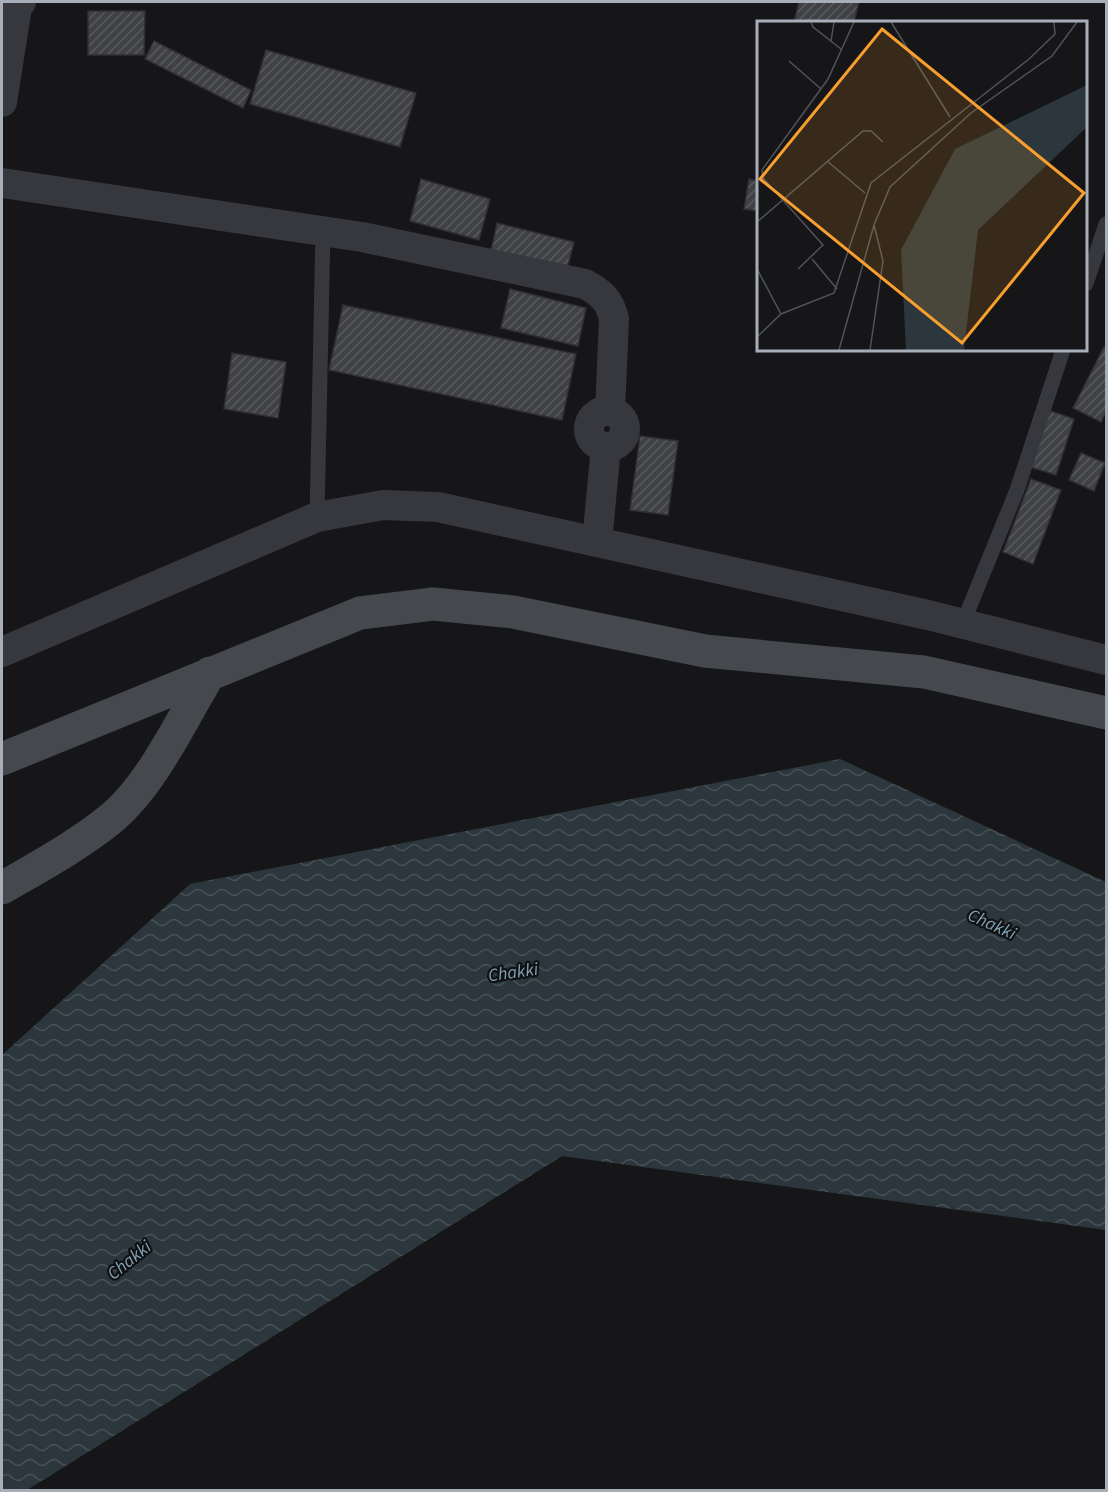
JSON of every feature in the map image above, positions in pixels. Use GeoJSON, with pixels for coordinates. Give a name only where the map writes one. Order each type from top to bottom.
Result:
{"type":"FeatureCollection","features":[{"type":"Feature","properties":{"kind":"street"},"geometry":{"type":"LineString","coordinates":[[2,102],[17,7],[21,2]]}},
{"type":"Feature","properties":{"kind":"street"},"geometry":{"type":"LineString","coordinates":[[2,183],[324,231],[585,284],[600,292],[611,305],[614,319],[610,411],[598,413],[589,427],[595,443],[606,447],[597,542]]}},
{"type":"Feature","properties":{"kind":"street"},"geometry":{"type":"LineString","coordinates":[[2,652],[317,517],[383,505],[438,507],[963,623],[1107,660]]}},
{"type":"Feature","properties":{"kind":"street"},"geometry":{"type":"LineString","coordinates":[[2,759],[360,613],[433,604],[513,612],[705,651],[924,672],[1107,713]]}},
{"type":"Feature","properties":{"kind":"street"},"geometry":{"type":"LineString","coordinates":[[2,888],[76,845],[115,815],[144,782],[210,673]]}},
{"type":"Feature","properties":{"kind":"lane"},"geometry":{"type":"LineString","coordinates":[[1087,281],[1107,224]]}},
{"type":"Feature","properties":{"kind":"lane"},"geometry":{"type":"LineString","coordinates":[[317,517],[324,231]]}},
{"type":"Feature","properties":{"kind":"lane"},"geometry":{"type":"LineString","coordinates":[[963,623],[1017,490],[1063,351]]}},
{"type":"Feature","properties":{"kind":"water","name":"Chakki"},"geometry":{"type":"Polygon","coordinates":[[[840,759],[1106,882],[1106,1230],[562,1156],[27,1490],[2,1490],[2,1055],[190,884],[840,759]]]}},
{"type":"Feature","properties":{"kind":"building"},"geometry":{"type":"Polygon","coordinates":[[[799,2],[859,2],[854,21],[794,21],[799,2]]]}},
{"type":"Feature","properties":{"kind":"building"},"geometry":{"type":"Polygon","coordinates":[[[88,11],[145,11],[144,55],[88,55],[88,11]]]}},
{"type":"Feature","properties":{"kind":"building"},"geometry":{"type":"Polygon","coordinates":[[[154,41],[251,90],[243,108],[145,59],[154,41]]]}},
{"type":"Feature","properties":{"kind":"building"},"geometry":{"type":"Polygon","coordinates":[[[266,50],[416,93],[400,147],[250,104],[266,50]]]}},
{"type":"Feature","properties":{"kind":"building"},"geometry":{"type":"Polygon","coordinates":[[[421,179],[490,199],[479,240],[410,221],[421,179]]]}},
{"type":"Feature","properties":{"kind":"building"},"geometry":{"type":"Polygon","coordinates":[[[749,179],[757,181],[757,211],[744,209],[749,179]]]}},
{"type":"Feature","properties":{"kind":"building"},"geometry":{"type":"Polygon","coordinates":[[[497,223],[574,242],[567,269],[491,251],[497,223]]]}},
{"type":"Feature","properties":{"kind":"building"},"geometry":{"type":"Polygon","coordinates":[[[510,289],[586,308],[578,346],[501,328],[510,289]]]}},
{"type":"Feature","properties":{"kind":"building"},"geometry":{"type":"Polygon","coordinates":[[[343,305],[576,354],[562,420],[329,370],[343,305]]]}},
{"type":"Feature","properties":{"kind":"building"},"geometry":{"type":"Polygon","coordinates":[[[1104,347],[1106,348],[1106,411],[1101,422],[1073,408],[1104,347]]]}},
{"type":"Feature","properties":{"kind":"building"},"geometry":{"type":"Polygon","coordinates":[[[232,353],[286,362],[278,418],[224,409],[232,353]]]}},
{"type":"Feature","properties":{"kind":"building"},"geometry":{"type":"Polygon","coordinates":[[[1045,409],[1074,419],[1056,475],[1027,466],[1045,409]]]}},
{"type":"Feature","properties":{"kind":"building"},"geometry":{"type":"Polygon","coordinates":[[[640,436],[678,441],[668,515],[630,510],[640,436]]]}},
{"type":"Feature","properties":{"kind":"building"},"geometry":{"type":"Polygon","coordinates":[[[1081,453],[1105,463],[1094,491],[1069,480],[1081,453]]]}},
{"type":"Feature","properties":{"kind":"building"},"geometry":{"type":"Polygon","coordinates":[[[1031,479],[1061,490],[1033,564],[1003,552],[1031,479]]]}}]}
